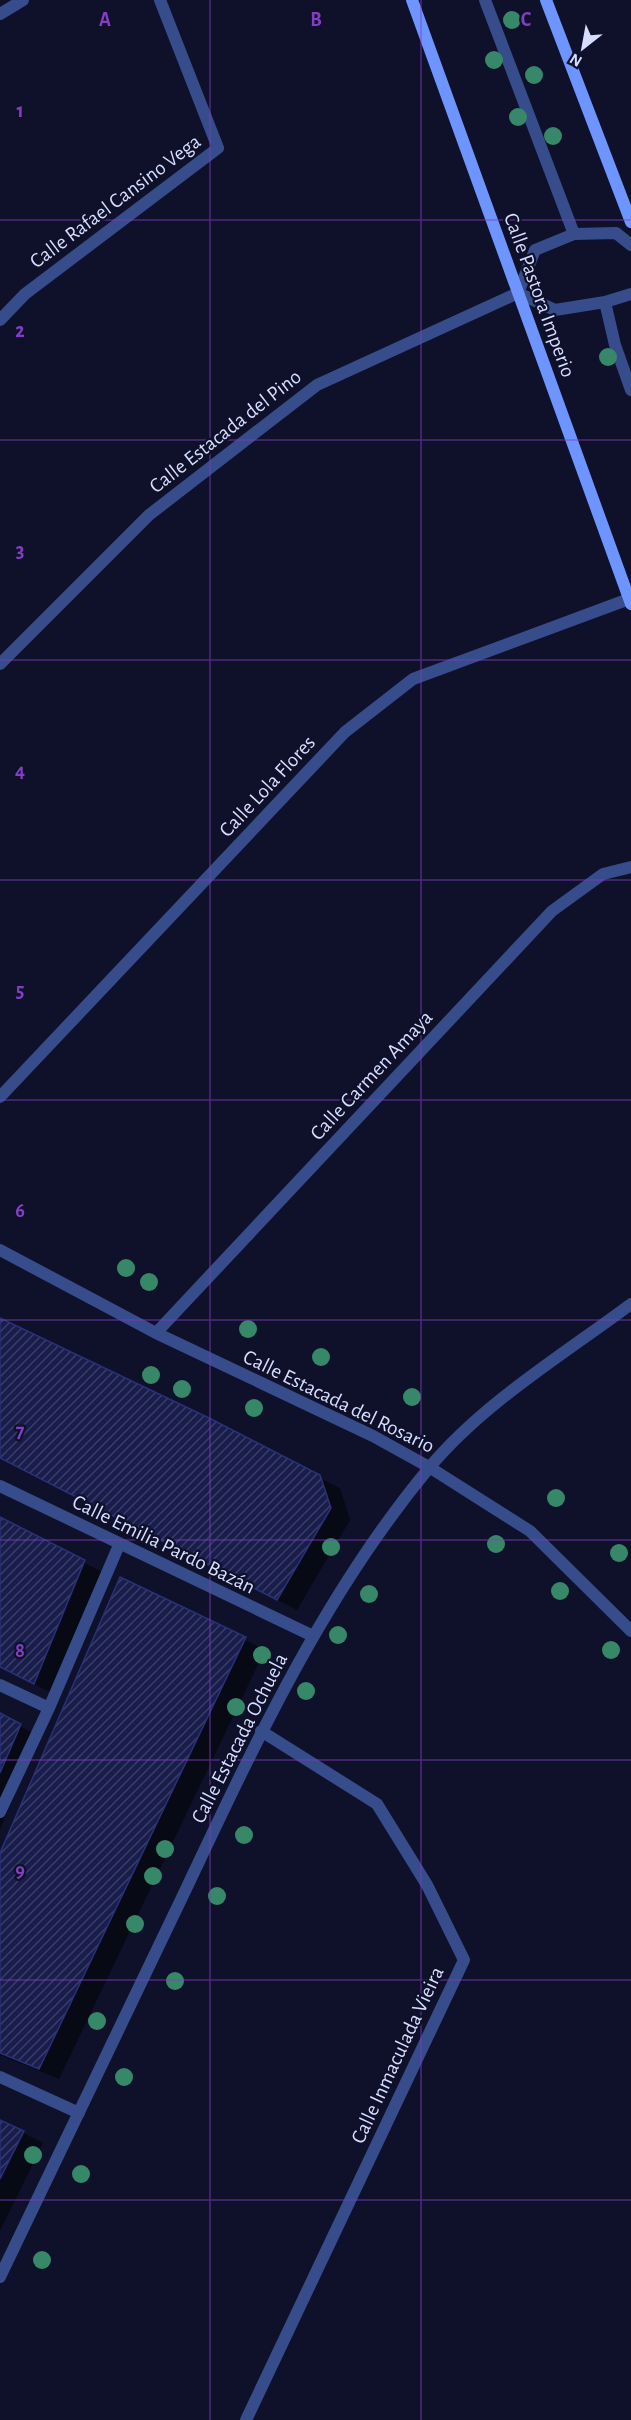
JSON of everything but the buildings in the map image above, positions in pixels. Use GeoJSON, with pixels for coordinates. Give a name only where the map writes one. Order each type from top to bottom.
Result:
{"type":"FeatureCollection","features":[{"type":"Feature","properties":{"kind":"street"},"geometry":{"type":"LineString","coordinates":[[0,14],[23,0]]}},
{"type":"Feature","properties":{"kind":"street","name":"Calle Rafael Cansino Vega"},"geometry":{"type":"LineString","coordinates":[[0,320],[25,294],[218,148],[160,0]]}},
{"type":"Feature","properties":{"kind":"street","name":"Calle Pastora Imperio"},"geometry":{"type":"LineString","coordinates":[[412,0],[630,602]]}},
{"type":"Feature","properties":{"kind":"street"},"geometry":{"type":"LineString","coordinates":[[485,0],[574,234]]}},
{"type":"Feature","properties":{"kind":"street"},"geometry":{"type":"LineString","coordinates":[[546,0],[631,222]]}},
{"type":"Feature","properties":{"kind":"street"},"geometry":{"type":"LineString","coordinates":[[631,245],[615,233],[574,234],[535,250],[518,293],[555,310],[606,302],[631,294]]}},
{"type":"Feature","properties":{"kind":"street","name":"Calle Estacada del Pino"},"geometry":{"type":"LineString","coordinates":[[0,664],[149,515],[317,385],[518,293]]}},
{"type":"Feature","properties":{"kind":"street"},"geometry":{"type":"LineString","coordinates":[[606,302],[615,345],[631,390]]}},
{"type":"Feature","properties":{"kind":"street","name":"Calle Lola Flores"},"geometry":{"type":"LineString","coordinates":[[0,1097],[345,732],[413,679],[630,602]]}},
{"type":"Feature","properties":{"kind":"street","name":"Calle Carmen Amaya"},"geometry":{"type":"LineString","coordinates":[[156,1333],[552,911],[603,874],[631,867]]}},
{"type":"Feature","properties":{"kind":"street","name":"Calle Estacada del Rosario"},"geometry":{"type":"LineString","coordinates":[[0,1250],[156,1333],[373,1436],[429,1467],[530,1531],[631,1631]]}},
{"type":"Feature","properties":{"kind":"street","name":"Calle Estacada Ochuela"},"geometry":{"type":"LineString","coordinates":[[0,2277],[261,1731],[313,1636],[361,1561],[429,1467],[480,1416],[631,1304]]}},
{"type":"Feature","properties":{"kind":"street","name":"Calle Emilia Pardo Bazán"},"geometry":{"type":"LineString","coordinates":[[0,1486],[313,1636]]}},
{"type":"Feature","properties":{"kind":"street"},"geometry":{"type":"LineString","coordinates":[[0,1812],[49,1708],[119,1545]]}},
{"type":"Feature","properties":{"kind":"street"},"geometry":{"type":"LineString","coordinates":[[0,1685],[49,1708]]}},
{"type":"Feature","properties":{"kind":"street","name":"Calle Inmaculada Vieira"},"geometry":{"type":"LineString","coordinates":[[246,2420],[464,1960],[427,1885],[377,1804],[261,1731]]}},
{"type":"Feature","properties":{"kind":"street"},"geometry":{"type":"LineString","coordinates":[[0,2077],[79,2114]]}}]}
